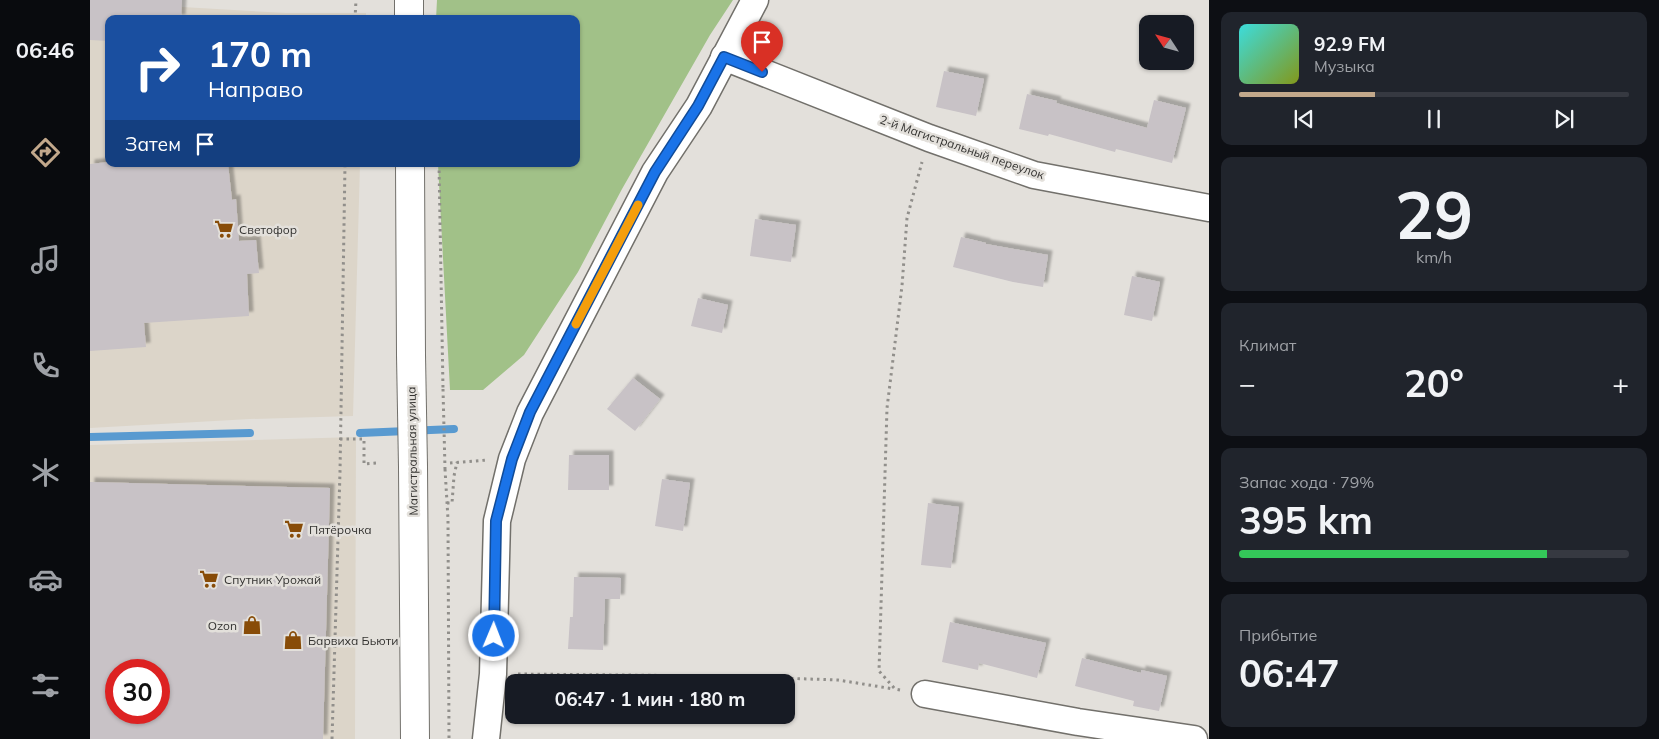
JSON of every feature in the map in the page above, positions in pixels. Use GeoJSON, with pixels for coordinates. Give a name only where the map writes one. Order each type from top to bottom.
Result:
{"type":"FeatureCollection","features":[{"type":"Feature","properties":{"kind":"main road"},"geometry":{"type":"LineString","coordinates":[[409,0],[410,15]]}},
{"type":"Feature","properties":{"kind":"main road","name":"Магистральная улица"},"geometry":{"type":"LineString","coordinates":[[410,167],[415,739]]}},
{"type":"Feature","properties":{"kind":"street"},"geometry":{"type":"LineString","coordinates":[[486,739],[493,674],[496,521],[512,459],[530,412],[655,172],[698,106],[755,0]]}},
{"type":"Feature","properties":{"kind":"street","name":"2-й Магистральный переулок"},"geometry":{"type":"LineString","coordinates":[[724,57],[929,138],[1034,174],[1209,208]]}},
{"type":"Feature","properties":{"kind":"street"},"geometry":{"type":"LineString","coordinates":[[925,694],[1078,722],[1194,739]]}},
{"type":"Feature","properties":{"kind":"path"},"geometry":{"type":"LineString","coordinates":[[355,15],[356,0]]}},
{"type":"Feature","properties":{"kind":"path"},"geometry":{"type":"LineString","coordinates":[[895,689],[879,671],[887,408],[902,286],[907,218],[929,138]]}},
{"type":"Feature","properties":{"kind":"path"},"geometry":{"type":"LineString","coordinates":[[332,739],[345,167]]}},
{"type":"Feature","properties":{"kind":"path"},"geometry":{"type":"LineString","coordinates":[[439,167],[447,503],[449,739]]}},
{"type":"Feature","properties":{"kind":"path"},"geometry":{"type":"LineString","coordinates":[[340,439],[364,439],[364,464],[377,463]]}},
{"type":"Feature","properties":{"kind":"path"},"geometry":{"type":"LineString","coordinates":[[450,462],[512,459]]}},
{"type":"Feature","properties":{"kind":"path"},"geometry":{"type":"LineString","coordinates":[[447,503],[452,503],[457,462]]}},
{"type":"Feature","properties":{"kind":"path"},"geometry":{"type":"LineString","coordinates":[[493,674],[799,678],[838,680],[925,694]]}},
{"type":"Feature","properties":{"kind":"shaded area"},"geometry":{"type":"Polygon","coordinates":[[[90,0],[182,0],[182,7],[286,13],[366,13],[366,15],[105,15],[105,167],[360,167],[353,416],[250,419],[90,428],[90,0]]]}},
{"type":"Feature","properties":{"kind":"shaded area","name":"Спутник Урожай"},"geometry":{"type":"Polygon","coordinates":[[[356,437],[355,739],[90,739],[90,445],[356,437]]]}},
{"type":"Feature","properties":{"kind":"green space"},"geometry":{"type":"Polygon","coordinates":[[[437,0],[733,0],[710,35],[622,189],[578,272],[524,355],[483,390],[450,390],[438,167],[580,167],[580,15],[436,15],[437,0]]]}},
{"type":"Feature","properties":{"kind":"building"},"geometry":{"type":"Polygon","coordinates":[[[90,0],[182,0],[181,15],[105,15],[105,41],[90,40],[90,0]]]}},
{"type":"Feature","properties":{"kind":"building"},"geometry":{"type":"Polygon","coordinates":[[[944,71],[984,79],[976,116],[936,107],[944,71]]]}},
{"type":"Feature","properties":{"kind":"building"},"geometry":{"type":"Polygon","coordinates":[[[1027,94],[1147,128],[1154,100],[1186,108],[1172,163],[1116,149],[1115,152],[1049,134],[1048,136],[1019,129],[1027,94]]]}},
{"type":"Feature","properties":{"kind":"building"},"geometry":{"type":"Polygon","coordinates":[[[105,162],[105,167],[228,167],[232,200],[236,199],[239,241],[256,240],[259,273],[247,274],[249,316],[144,323],[146,347],[90,351],[90,164],[105,162]]]}},
{"type":"Feature","properties":{"kind":"building"},"geometry":{"type":"Polygon","coordinates":[[[755,219],[796,225],[791,262],[750,256],[755,219]]]}},
{"type":"Feature","properties":{"kind":"building"},"geometry":{"type":"Polygon","coordinates":[[[961,237],[986,244],[1048,255],[1043,287],[1013,282],[953,267],[961,237]]]}},
{"type":"Feature","properties":{"kind":"building"},"geometry":{"type":"Polygon","coordinates":[[[1132,276],[1160,282],[1152,321],[1124,315],[1132,276]]]}},
{"type":"Feature","properties":{"kind":"building"},"geometry":{"type":"Polygon","coordinates":[[[698,298],[728,305],[722,333],[691,326],[698,298]]]}},
{"type":"Feature","properties":{"kind":"building"},"geometry":{"type":"Polygon","coordinates":[[[633,378],[660,399],[635,431],[607,409],[633,378]]]}},
{"type":"Feature","properties":{"kind":"building"},"geometry":{"type":"Polygon","coordinates":[[[569,455],[609,455],[609,490],[568,490],[569,455]]]}},
{"type":"Feature","properties":{"kind":"building"},"geometry":{"type":"Polygon","coordinates":[[[662,479],[690,483],[683,531],[655,526],[662,479]]]}},
{"type":"Feature","properties":{"kind":"building","name":"Спутник Урожай"},"geometry":{"type":"Polygon","coordinates":[[[90,482],[330,488],[323,739],[90,739],[90,482]]]}},
{"type":"Feature","properties":{"kind":"building"},"geometry":{"type":"Polygon","coordinates":[[[928,503],[959,507],[951,568],[921,565],[928,503]]]}},
{"type":"Feature","properties":{"kind":"building"},"geometry":{"type":"Polygon","coordinates":[[[574,577],[621,578],[620,599],[605,599],[603,650],[568,649],[570,617],[573,617],[574,577]]]}},
{"type":"Feature","properties":{"kind":"building"},"geometry":{"type":"Polygon","coordinates":[[[950,622],[1046,643],[1037,678],[979,663],[978,670],[942,662],[950,622]]]}},
{"type":"Feature","properties":{"kind":"building"},"geometry":{"type":"Polygon","coordinates":[[[1082,658],[1141,673],[1141,670],[1167,676],[1159,711],[1133,706],[1134,701],[1075,686],[1082,658]]]}},
{"type":"Feature","properties":{"kind":"waterway"},"geometry":{"type":"LineString","coordinates":[[360,433],[454,429]]}},
{"type":"Feature","properties":{"kind":"waterway"},"geometry":{"type":"LineString","coordinates":[[90,437],[250,433]]}},
{"type":"Feature","properties":{"kind":"slow traffic"},"geometry":{"type":"LineString","coordinates":[[576,324],[638,205]]}},
{"type":"Feature","properties":{"kind":"place","name":"Светофор"},"geometry":{"type":"Point","coordinates":[224,229]}},
{"type":"Feature","properties":{"kind":"place","name":"Пятёрочка"},"geometry":{"type":"Point","coordinates":[294,529]}},
{"type":"Feature","properties":{"kind":"place","name":"Спутник Урожай"},"geometry":{"type":"Point","coordinates":[209,579]}},
{"type":"Feature","properties":{"kind":"place","name":"Ozon"},"geometry":{"type":"Point","coordinates":[252,625]}},
{"type":"Feature","properties":{"kind":"place","name":"Барвиха Бьюти"},"geometry":{"type":"Point","coordinates":[293,640]}},
{"type":"Feature","properties":{"kind":"route"},"geometry":{"type":"LineString","coordinates":[[494,636],[496,521],[512,459],[530,412],[655,172],[698,106],[724,57],[762,72]]}}]}
